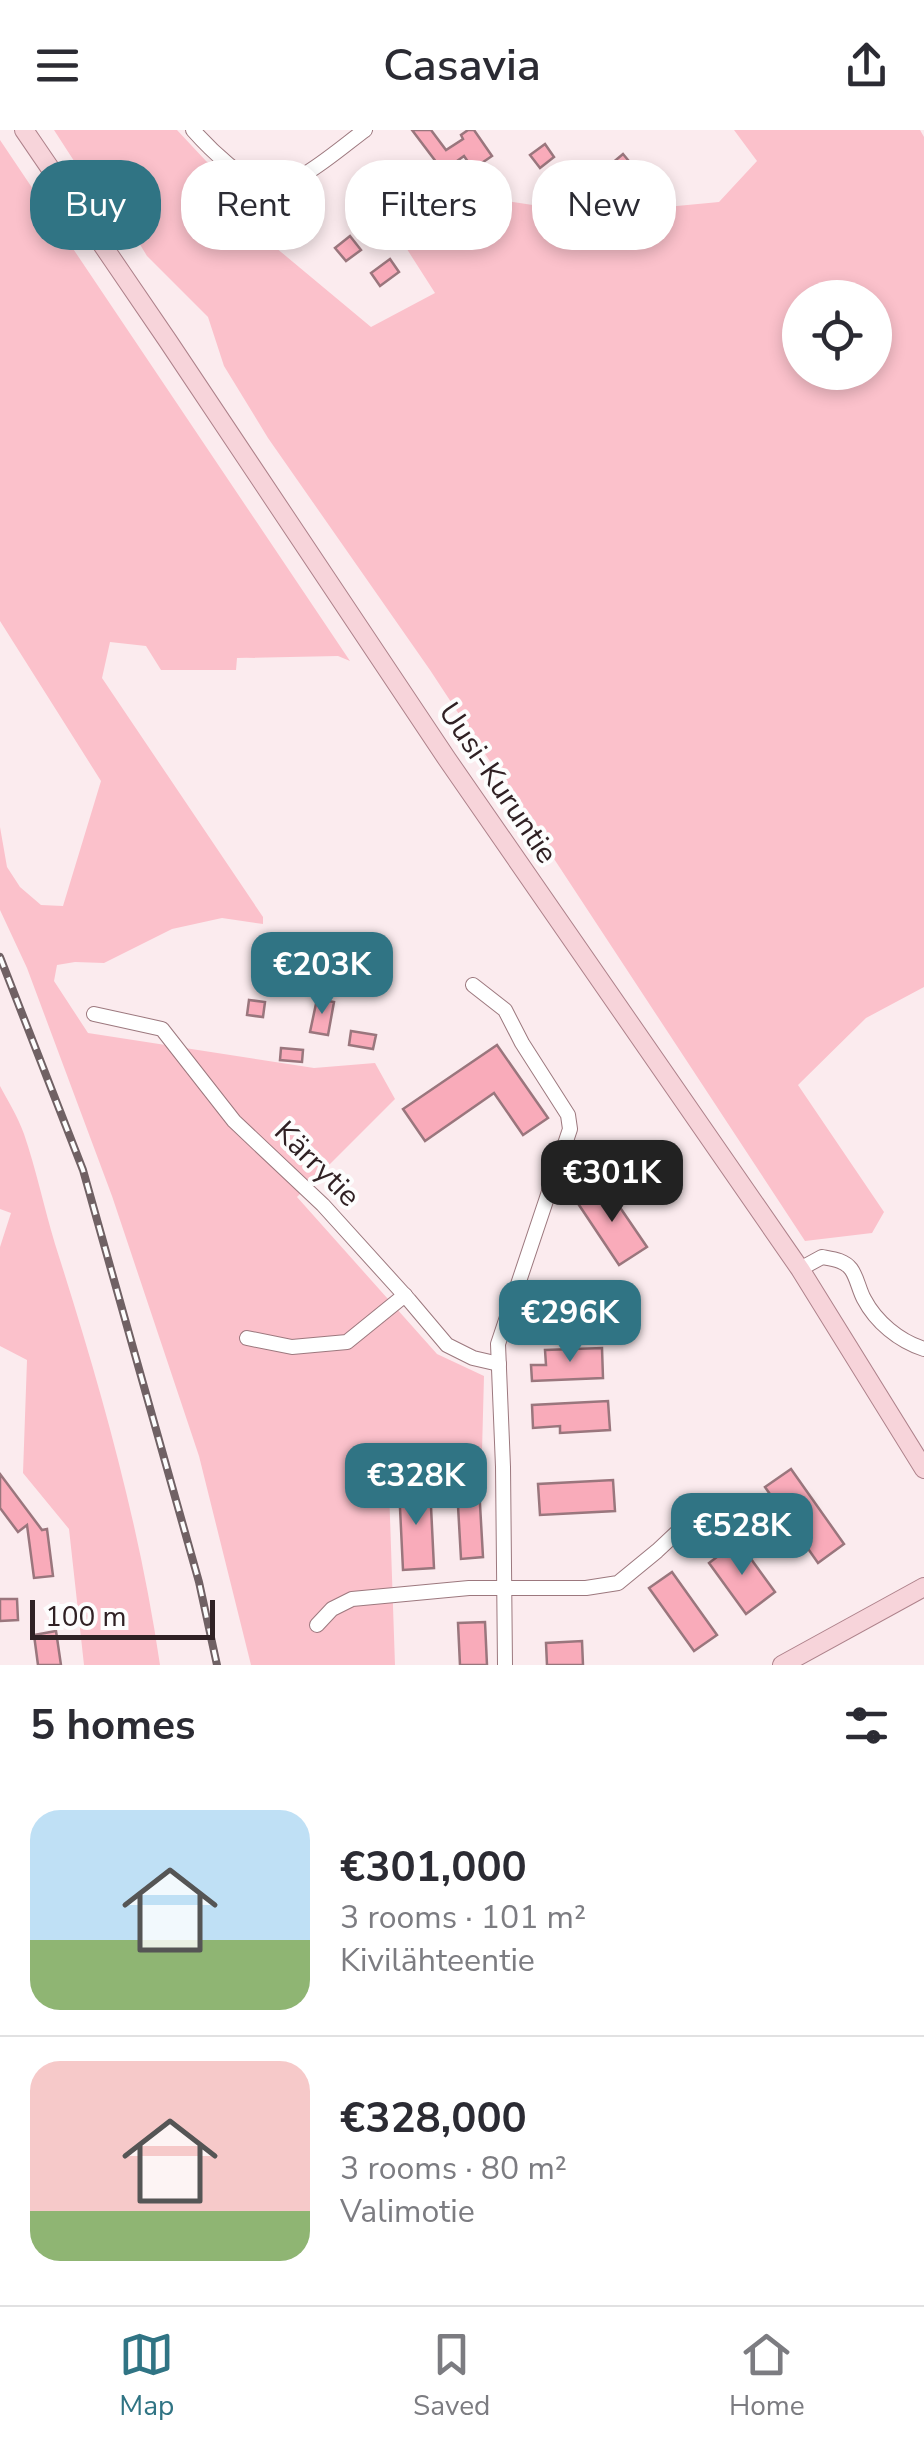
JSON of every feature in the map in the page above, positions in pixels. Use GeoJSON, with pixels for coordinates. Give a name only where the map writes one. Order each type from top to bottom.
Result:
{"type":"FeatureCollection","features":[{"type":"Feature","properties":{"kind":"main road","name":"Uusi-Kuruntie"},"geometry":{"type":"LineString","coordinates":[[24,130],[447,759],[800,1269],[924,1469]]}},
{"type":"Feature","properties":{"kind":"main road"},"geometry":{"type":"LineString","coordinates":[[782,1665],[924,1588]]}},
{"type":"Feature","properties":{"kind":"street"},"geometry":{"type":"LineString","coordinates":[[193,130],[212,152],[255,182],[270,187],[305,175],[365,130]]}},
{"type":"Feature","properties":{"kind":"street"},"geometry":{"type":"LineString","coordinates":[[473,984],[505,1010],[568,1114],[570,1129],[498,1344],[505,1665]]}},
{"type":"Feature","properties":{"kind":"street","name":"Kärrytie"},"geometry":{"type":"LineString","coordinates":[[94,1014],[162,1029],[234,1120],[340,1224],[447,1345],[472,1358],[498,1364]]}},
{"type":"Feature","properties":{"kind":"street"},"geometry":{"type":"LineString","coordinates":[[800,1269],[822,1257],[839,1260],[851,1270],[866,1303],[888,1330],[924,1350]]}},
{"type":"Feature","properties":{"kind":"street"},"geometry":{"type":"LineString","coordinates":[[247,1338],[292,1347],[347,1342],[405,1295]]}},
{"type":"Feature","properties":{"kind":"street"},"geometry":{"type":"LineString","coordinates":[[317,1625],[332,1610],[352,1599],[468,1588],[586,1588],[618,1582],[703,1508]]}},
{"type":"Feature","properties":{"kind":"shaded area"},"geometry":{"type":"Polygon","coordinates":[[[54,130],[177,130],[205,160],[181,160],[181,250],[279,250],[371,327],[435,293],[408,250],[512,250],[512,202],[532,205],[532,250],[676,250],[676,206],[719,202],[757,161],[734,130],[920,130],[924,137],[924,987],[866,1018],[798,1085],[884,1212],[872,1233],[805,1241],[430,670],[268,438],[224,366],[208,317],[143,250],[161,250],[161,160],[73,160],[54,130]]]}},
{"type":"Feature","properties":{"kind":"shaded area"},"geometry":{"type":"Polygon","coordinates":[[[0,140],[30,185],[30,250],[74,250],[350,661],[338,656],[237,658],[236,670],[161,670],[146,646],[110,642],[102,678],[263,917],[263,924],[222,918],[172,929],[104,963],[57,965],[54,981],[88,1033],[314,1068],[375,1063],[395,1099],[297,1197],[437,1354],[484,1376],[482,1451],[388,1459],[395,1665],[251,1665],[199,1456],[112,1196],[27,968],[0,910],[0,827],[7,867],[20,887],[41,905],[63,906],[101,781],[0,621],[0,140]]]}},
{"type":"Feature","properties":{"kind":"shaded area"},"geometry":{"type":"Polygon","coordinates":[[[0,1086],[28,1147],[102,1400],[141,1558],[160,1665],[84,1665],[69,1529],[23,1473],[27,1360],[0,1346],[0,1247],[11,1213],[0,1209],[0,1086]]]}},
{"type":"Feature","properties":{"kind":"building"},"geometry":{"type":"Polygon","coordinates":[[[412,130],[431,130],[446,150],[463,139],[461,135],[468,130],[474,130],[492,156],[486,160],[467,160],[464,156],[458,160],[435,160],[412,130]]]}},
{"type":"Feature","properties":{"kind":"building"},"geometry":{"type":"Polygon","coordinates":[[[545,144],[554,157],[534,160],[530,155],[545,144]]]}},
{"type":"Feature","properties":{"kind":"building"},"geometry":{"type":"Polygon","coordinates":[[[345,240],[345,250],[361,250],[346,261],[335,248],[345,240]]]}},
{"type":"Feature","properties":{"kind":"building"},"geometry":{"type":"Polygon","coordinates":[[[390,259],[399,272],[380,286],[371,273],[390,259]]]}},
{"type":"Feature","properties":{"kind":"building"},"geometry":{"type":"Polygon","coordinates":[[[317,999],[334,1002],[328,1035],[310,1032],[317,999]]]}},
{"type":"Feature","properties":{"kind":"building"},"geometry":{"type":"Polygon","coordinates":[[[249,1000],[265,1002],[263,1017],[247,1015],[249,1000]]]}},
{"type":"Feature","properties":{"kind":"building"},"geometry":{"type":"Polygon","coordinates":[[[351,1031],[376,1035],[373,1049],[349,1045],[351,1031]]]}},
{"type":"Feature","properties":{"kind":"building"},"geometry":{"type":"Polygon","coordinates":[[[497,1045],[548,1118],[523,1135],[494,1093],[425,1141],[403,1109],[497,1045]]]}},
{"type":"Feature","properties":{"kind":"building"},"geometry":{"type":"Polygon","coordinates":[[[281,1048],[303,1050],[302,1062],[280,1060],[281,1048]]]}},
{"type":"Feature","properties":{"kind":"building"},"geometry":{"type":"Polygon","coordinates":[[[604,1184],[647,1247],[619,1265],[577,1202],[604,1184]]]}},
{"type":"Feature","properties":{"kind":"building"},"geometry":{"type":"Polygon","coordinates":[[[602,1348],[603,1378],[532,1381],[531,1365],[546,1365],[545,1350],[602,1348]]]}},
{"type":"Feature","properties":{"kind":"building"},"geometry":{"type":"Polygon","coordinates":[[[608,1401],[610,1430],[560,1433],[560,1426],[533,1428],[532,1405],[608,1401]]]}},
{"type":"Feature","properties":{"kind":"building"},"geometry":{"type":"Polygon","coordinates":[[[791,1469],[844,1544],[818,1563],[765,1487],[791,1469]]]}},
{"type":"Feature","properties":{"kind":"building"},"geometry":{"type":"Polygon","coordinates":[[[0,1474],[42,1530],[47,1529],[53,1576],[34,1578],[27,1525],[18,1532],[0,1508],[0,1474]]]}},
{"type":"Feature","properties":{"kind":"building"},"geometry":{"type":"Polygon","coordinates":[[[613,1480],[615,1511],[540,1515],[538,1484],[613,1480]]]}},
{"type":"Feature","properties":{"kind":"building"},"geometry":{"type":"Polygon","coordinates":[[[430,1486],[434,1568],[403,1570],[399,1487],[430,1486]]]}},
{"type":"Feature","properties":{"kind":"building"},"geometry":{"type":"Polygon","coordinates":[[[479,1487],[483,1557],[461,1559],[457,1488],[479,1487]]]}},
{"type":"Feature","properties":{"kind":"building"},"geometry":{"type":"Polygon","coordinates":[[[738,1541],[775,1592],[746,1614],[709,1563],[738,1541]]]}},
{"type":"Feature","properties":{"kind":"building"},"geometry":{"type":"Polygon","coordinates":[[[672,1572],[717,1635],[694,1651],[649,1588],[672,1572]]]}},
{"type":"Feature","properties":{"kind":"building"},"geometry":{"type":"Polygon","coordinates":[[[0,1599],[17,1599],[18,1620],[0,1621],[0,1599]]]}},
{"type":"Feature","properties":{"kind":"building"},"geometry":{"type":"Polygon","coordinates":[[[485,1622],[487,1665],[460,1665],[458,1623],[485,1622]]]}},
{"type":"Feature","properties":{"kind":"building"},"geometry":{"type":"Polygon","coordinates":[[[56,1631],[61,1665],[38,1665],[34,1635],[56,1631]]]}},
{"type":"Feature","properties":{"kind":"building"},"geometry":{"type":"Polygon","coordinates":[[[582,1641],[583,1665],[547,1665],[546,1643],[582,1641]]]}},
{"type":"Feature","properties":{"kind":"railway"},"geometry":{"type":"LineString","coordinates":[[0,957],[83,1170],[199,1582],[217,1665]]}}]}
